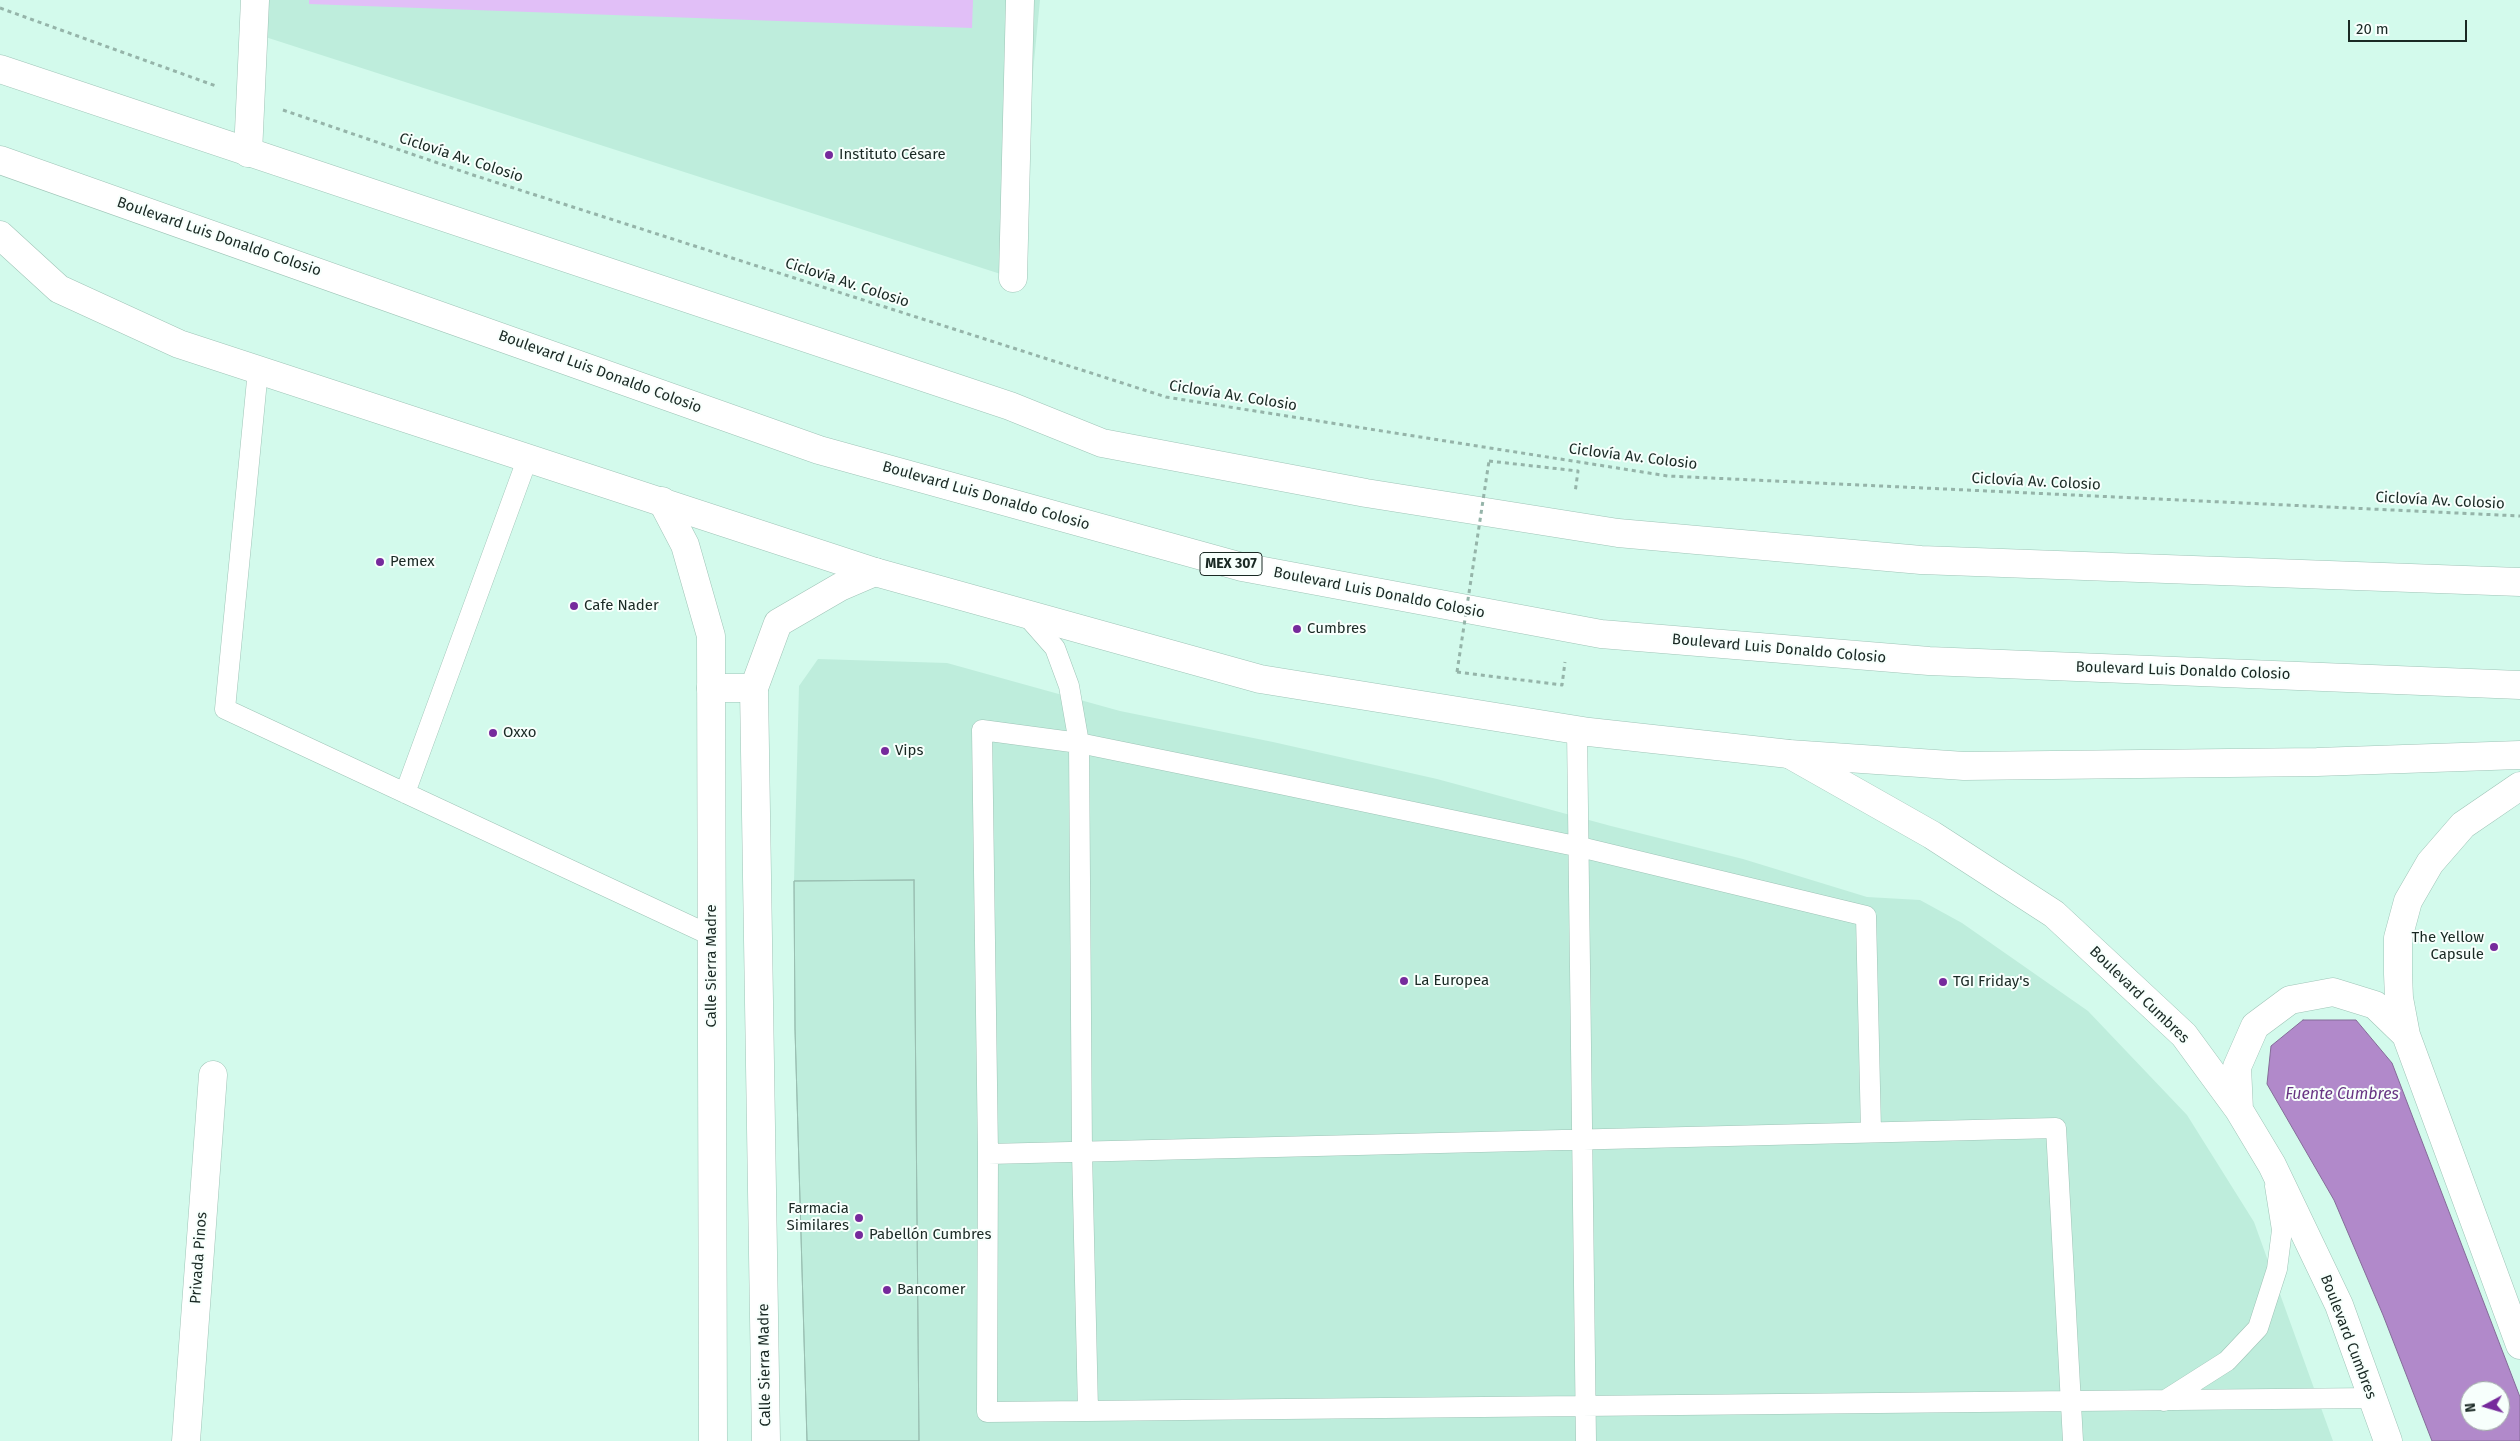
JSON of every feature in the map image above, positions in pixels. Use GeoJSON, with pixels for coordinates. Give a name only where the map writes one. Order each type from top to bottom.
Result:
{"type":"FeatureCollection","features":[{"type":"Feature","properties":{"kind":"main road"},"geometry":{"type":"LineString","coordinates":[[248,152],[255,0]]}},
{"type":"Feature","properties":{"kind":"main road"},"geometry":{"type":"LineString","coordinates":[[1013,278],[1020,0]]}},
{"type":"Feature","properties":{"kind":"main road"},"geometry":{"type":"LineString","coordinates":[[0,70],[1010,406],[1102,443],[1366,493],[1618,533],[1921,560],[2520,582]]}},
{"type":"Feature","properties":{"kind":"main road","name":"Boulevard Luis Donaldo Colosio"},"geometry":{"type":"LineString","coordinates":[[0,160],[819,450],[1242,567],[1601,634],[1929,661],[2520,685]]}},
{"type":"Feature","properties":{"kind":"main road"},"geometry":{"type":"LineString","coordinates":[[0,235],[59,289],[179,344],[875,572],[1260,679],[1576,730],[1790,754],[1964,766],[2317,762],[2520,755]]}},
{"type":"Feature","properties":{"kind":"main road","name":"Calle Sierra Madre"},"geometry":{"type":"LineString","coordinates":[[662,501],[685,545],[710,636],[713,1441]]}},
{"type":"Feature","properties":{"kind":"main road","name":"Calle Sierra Madre"},"geometry":{"type":"LineString","coordinates":[[766,1441],[754,688],[778,623],[840,587],[875,572]]}},
{"type":"Feature","properties":{"kind":"main road"},"geometry":{"type":"LineString","coordinates":[[711,688],[754,688]]}},
{"type":"Feature","properties":{"kind":"main road","name":"Boulevard Cumbres"},"geometry":{"type":"LineString","coordinates":[[1790,754],[1932,834],[2054,914],[2184,1035],[2239,1110],[2272,1165],[2339,1305],[2388,1441]]}},
{"type":"Feature","properties":{"kind":"main road"},"geometry":{"type":"LineString","coordinates":[[2520,786],[2463,824],[2430,863],[2408,901],[2398,938],[2399,998],[2406,1035],[2520,1345]]}},
{"type":"Feature","properties":{"kind":"main road"},"geometry":{"type":"LineString","coordinates":[[2239,1110],[2237,1067],[2255,1026],[2290,1000],[2333,992],[2375,1004],[2406,1035]]}},
{"type":"Feature","properties":{"kind":"main road","name":"Privada Pinos"},"geometry":{"type":"LineString","coordinates":[[186,1441],[212,1075]]}},
{"type":"Feature","properties":{"kind":"lane"},"geometry":{"type":"LineString","coordinates":[[258,370],[225,710],[712,936]]}},
{"type":"Feature","properties":{"kind":"lane"},"geometry":{"type":"LineString","coordinates":[[405,793],[528,457]]}},
{"type":"Feature","properties":{"kind":"lane"},"geometry":{"type":"LineString","coordinates":[[1026,615],[1055,648],[1069,686],[1079,743],[1082,1152],[1088,1410]]}},
{"type":"Feature","properties":{"kind":"lane"},"geometry":{"type":"LineString","coordinates":[[1871,1131],[1866,916],[1580,847],[1079,743],[982,730],[988,1154],[987,1412],[2373,1398]]}},
{"type":"Feature","properties":{"kind":"lane"},"geometry":{"type":"LineString","coordinates":[[1576,730],[1580,847],[1581,1139],[1586,1441]]}},
{"type":"Feature","properties":{"kind":"lane"},"geometry":{"type":"LineString","coordinates":[[988,1154],[1871,1131],[2056,1128],[2073,1441]]}},
{"type":"Feature","properties":{"kind":"lane"},"geometry":{"type":"LineString","coordinates":[[2164,1400],[2226,1361],[2258,1328],[2278,1268],[2282,1230],[2272,1165]]}},
{"type":"Feature","properties":{"kind":"path","name":"Ciclovía Av. Colosio"},"geometry":{"type":"LineString","coordinates":[[0,8],[250,98],[482,178],[1166,397],[1668,476],[2520,516]]}},
{"type":"Feature","properties":{"kind":"path"},"geometry":{"type":"LineString","coordinates":[[1562,685],[1457,672],[1489,461],[1578,471]]}},
{"type":"Feature","properties":{"kind":"shaded area","name":"Instituto Césare"},"geometry":{"type":"Polygon","coordinates":[[[254,0],[1040,0],[1013,278],[253,33],[254,0]]]}},
{"type":"Feature","properties":{"kind":"shaded area"},"geometry":{"type":"Polygon","coordinates":[[[309,0],[973,0],[972,28],[309,4],[309,0]]]}},
{"type":"Feature","properties":{"kind":"shaded area","name":"Pabellón Cumbres"},"geometry":{"type":"Polygon","coordinates":[[[818,659],[947,663],[1120,711],[1273,742],[1437,779],[1743,859],[1867,897],[1920,900],[1962,923],[2088,1011],[2187,1115],[2254,1222],[2333,1441],[807,1441],[795,1029],[794,881],[799,686],[818,659]]]}},
{"type":"Feature","properties":{"kind":"water","name":"Fuente Cumbres"},"geometry":{"type":"Polygon","coordinates":[[[2303,1020],[2356,1020],[2392,1063],[2520,1397],[2520,1441],[2432,1441],[2383,1315],[2334,1200],[2267,1084],[2271,1046],[2303,1020]]]}},
{"type":"Feature","properties":{"kind":"building","name":"Pabellón Cumbres"},"geometry":{"type":"Polygon","coordinates":[[[914,880],[919,1441],[807,1441],[795,1029],[794,881],[914,880]]]}},
{"type":"Feature","properties":{"kind":"building","name":"Pabellón Cumbres"},"geometry":{"type":"Polygon","coordinates":[[[914,880],[919,1441],[807,1441],[795,1029],[794,881],[914,880]]]}},
{"type":"Feature","properties":{"kind":"place","name":"Instituto Césare"},"geometry":{"type":"Point","coordinates":[829,155]}},
{"type":"Feature","properties":{"kind":"place","name":"Pemex"},"geometry":{"type":"Point","coordinates":[380,562]}},
{"type":"Feature","properties":{"kind":"place","name":"Cafe Nader"},"geometry":{"type":"Point","coordinates":[574,606]}},
{"type":"Feature","properties":{"kind":"place","name":"Cumbres"},"geometry":{"type":"Point","coordinates":[1297,629]}},
{"type":"Feature","properties":{"kind":"place","name":"Oxxo"},"geometry":{"type":"Point","coordinates":[493,733]}},
{"type":"Feature","properties":{"kind":"place","name":"Vips"},"geometry":{"type":"Point","coordinates":[885,751]}},
{"type":"Feature","properties":{"kind":"place","name":"The Yellow Capsule"},"geometry":{"type":"Point","coordinates":[2494,947]}},
{"type":"Feature","properties":{"kind":"place","name":"La Europea"},"geometry":{"type":"Point","coordinates":[1404,981]}},
{"type":"Feature","properties":{"kind":"place","name":"TGI Friday's"},"geometry":{"type":"Point","coordinates":[1943,982]}},
{"type":"Feature","properties":{"kind":"place","name":"Farmacia Similares"},"geometry":{"type":"Point","coordinates":[859,1218]}},
{"type":"Feature","properties":{"kind":"place","name":"Pabellón Cumbres"},"geometry":{"type":"Point","coordinates":[859,1235]}},
{"type":"Feature","properties":{"kind":"place","name":"Bancomer"},"geometry":{"type":"Point","coordinates":[887,1290]}}]}
